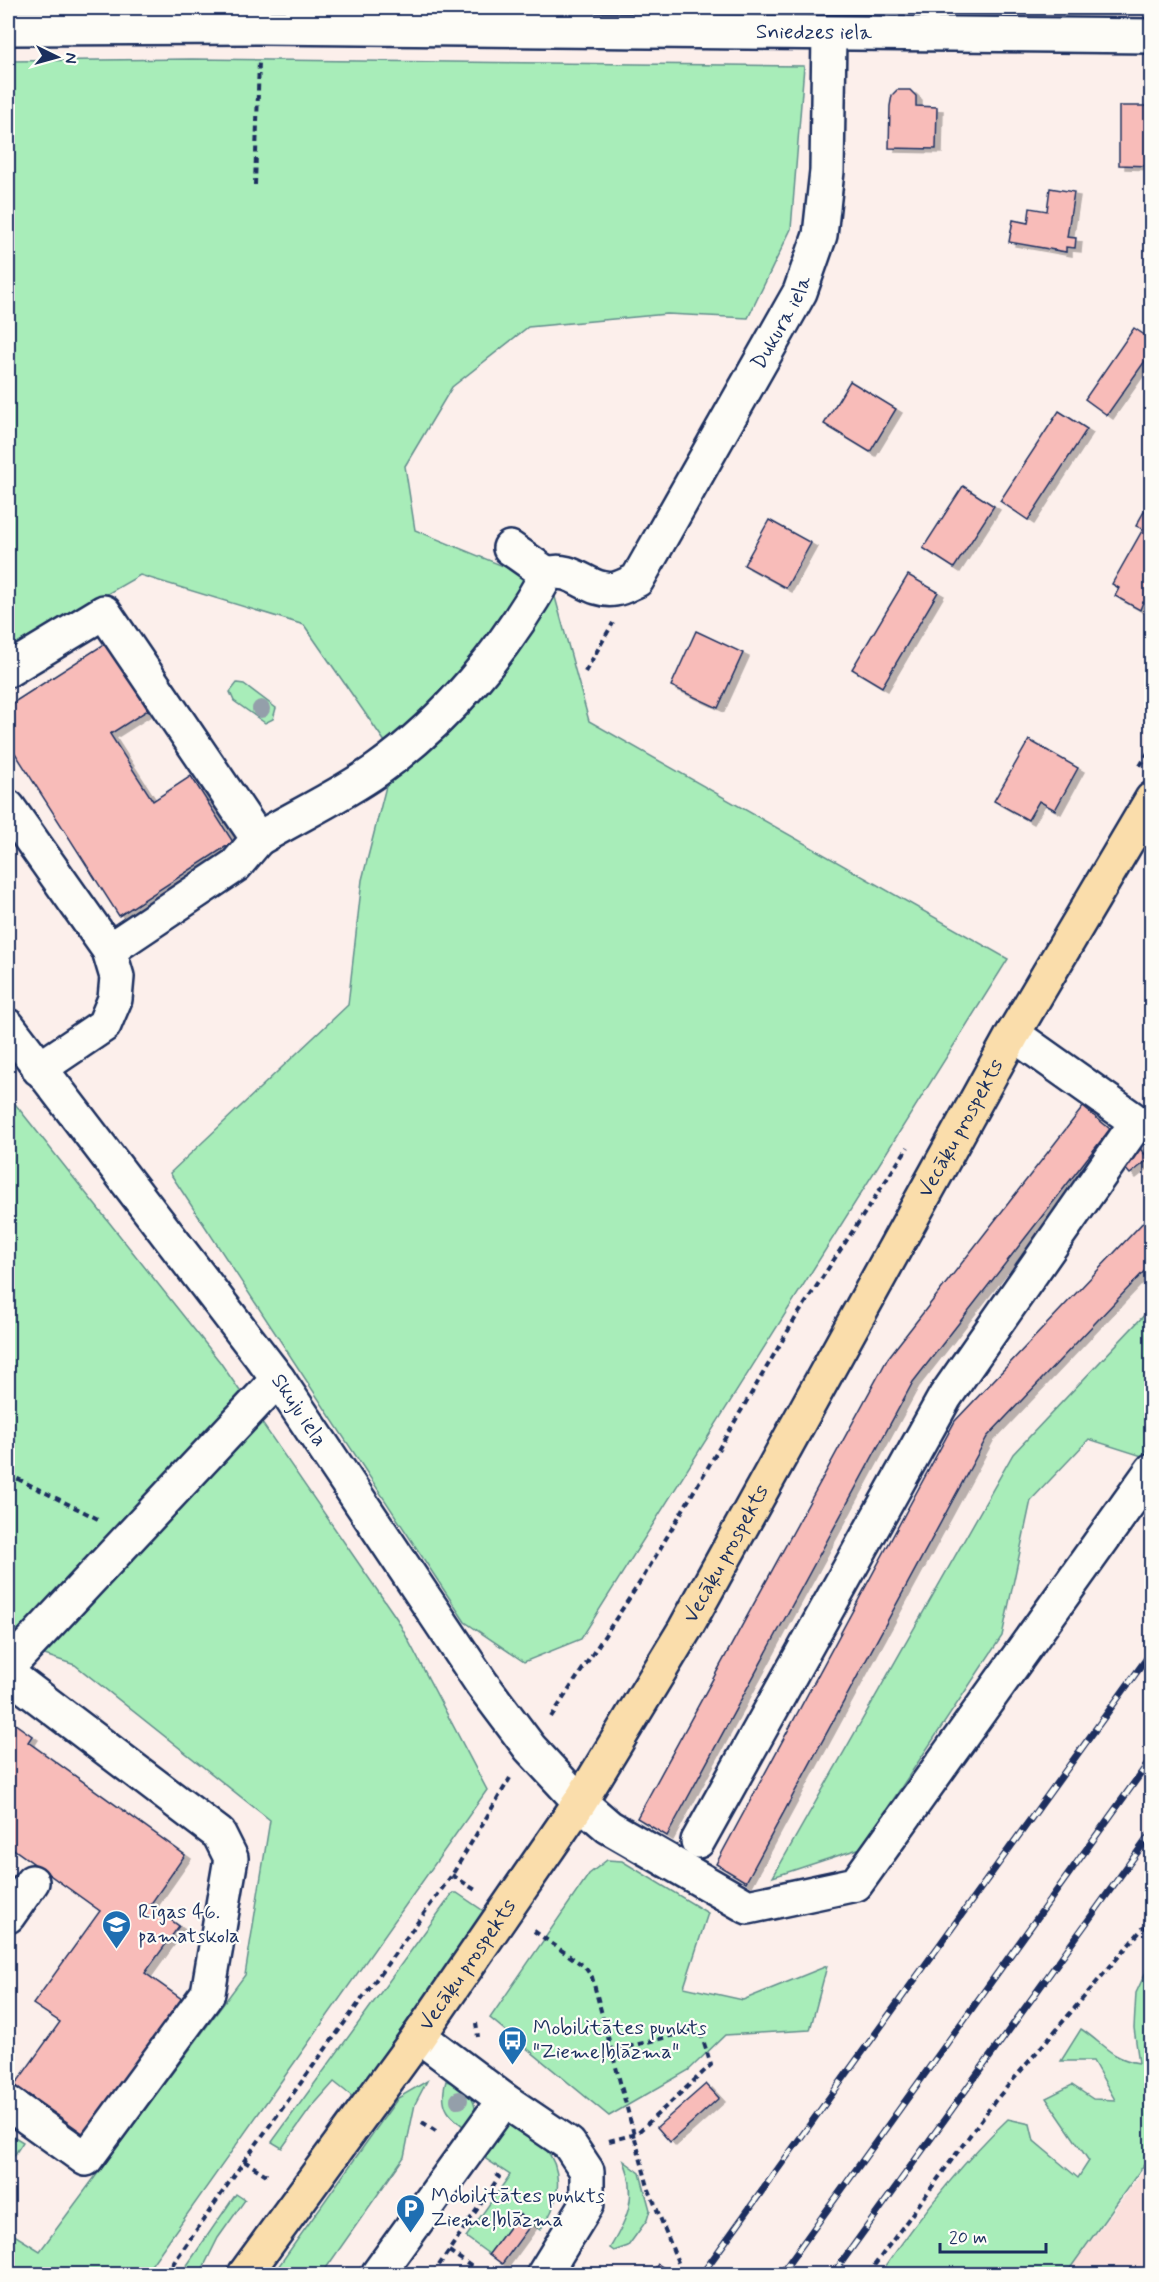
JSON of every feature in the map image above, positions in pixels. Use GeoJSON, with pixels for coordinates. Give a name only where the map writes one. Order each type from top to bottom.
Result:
{"type":"FeatureCollection","features":[{"type":"Feature","properties":{"kind":"main road","name":"Vecāķu prospekts"},"geometry":{"type":"LineString","coordinates":[[245,2274],[419,2036],[580,1802],[685,1629],[1013,1034],[1143,787]]}},
{"type":"Feature","properties":{"kind":"street","name":"Sniedzes iela"},"geometry":{"type":"LineString","coordinates":[[8,28],[260,17],[829,34],[1152,36]]}},
{"type":"Feature","properties":{"kind":"street","name":"Dukura iela"},"geometry":{"type":"LineString","coordinates":[[547,574],[557,571],[568,572],[597,589],[616,589],[637,580],[800,292],[820,235],[827,171],[829,34]]}},
{"type":"Feature","properties":{"kind":"street"},"geometry":{"type":"LineString","coordinates":[[109,950],[236,865],[258,839],[376,770],[429,725],[472,682],[527,610],[547,574],[510,548]]}},
{"type":"Feature","properties":{"kind":"street"},"geometry":{"type":"LineString","coordinates":[[8,670],[104,612],[258,839]]}},
{"type":"Feature","properties":{"kind":"street"},"geometry":{"type":"LineString","coordinates":[[8,807],[109,950],[117,977],[115,999],[104,1025],[39,1070]]}},
{"type":"Feature","properties":{"kind":"street","name":"Skuju iela"},"geometry":{"type":"LineString","coordinates":[[8,1026],[39,1070],[278,1379],[482,1684],[530,1748],[580,1802],[609,1827],[748,1907],[856,1884],[1152,1470]]}},
{"type":"Feature","properties":{"kind":"street"},"geometry":{"type":"LineString","coordinates":[[698,1841],[945,1396],[1137,1122],[1013,1034]]}},
{"type":"Feature","properties":{"kind":"street"},"geometry":{"type":"LineString","coordinates":[[8,1667],[278,1379]]}},
{"type":"Feature","properties":{"kind":"street"},"geometry":{"type":"LineString","coordinates":[[8,1674],[219,1834],[231,1858],[208,1993],[86,2159],[8,2103]]}},
{"type":"Feature","properties":{"kind":"street"},"geometry":{"type":"LineString","coordinates":[[8,1916],[32,1882]]}},
{"type":"Feature","properties":{"kind":"street"},"geometry":{"type":"LineString","coordinates":[[419,2036],[504,2100],[569,2144],[587,2171],[587,2204],[544,2274]]}},
{"type":"Feature","properties":{"kind":"street"},"geometry":{"type":"LineString","coordinates":[[378,2274],[504,2100]]}},
{"type":"Feature","properties":{"kind":"path"},"geometry":{"type":"LineString","coordinates":[[255,185],[260,17]]}},
{"type":"Feature","properties":{"kind":"path"},"geometry":{"type":"LineString","coordinates":[[1143,787],[1152,746]]}},
{"type":"Feature","properties":{"kind":"path"},"geometry":{"type":"LineString","coordinates":[[166,2274],[244,2161],[452,1875],[530,1748],[644,1576],[795,1319],[910,1144]]}},
{"type":"Feature","properties":{"kind":"path"},"geometry":{"type":"LineString","coordinates":[[8,1474],[132,1537]]}},
{"type":"Feature","properties":{"kind":"path"},"geometry":{"type":"LineString","coordinates":[[452,1875],[483,1895]]}},
{"type":"Feature","properties":{"kind":"path"},"geometry":{"type":"LineString","coordinates":[[529,1927],[588,1971],[636,2134],[648,2187],[679,2265],[677,2274]]}},
{"type":"Feature","properties":{"kind":"path"},"geometry":{"type":"LineString","coordinates":[[868,2274],[995,2101],[1143,1928],[1152,1927]]}},
{"type":"Feature","properties":{"kind":"path"},"geometry":{"type":"LineString","coordinates":[[611,2051],[691,2031],[702,2037],[711,2065],[636,2134]]}},
{"type":"Feature","properties":{"kind":"path"},"geometry":{"type":"LineString","coordinates":[[244,2161],[268,2176]]}},
{"type":"Feature","properties":{"kind":"path"},"geometry":{"type":"LineString","coordinates":[[449,2251],[482,2274]]}},
{"type":"Feature","properties":{"kind":"shaded area"},"geometry":{"type":"Polygon","coordinates":[[[1151,2160],[1151,2274],[1066,2274],[1109,2217],[1151,2160]]]}},
{"type":"Feature","properties":{"kind":"green space"},"geometry":{"type":"Polygon","coordinates":[[[192,59],[804,66],[791,229],[748,318],[667,314],[528,327],[452,387],[405,466],[415,530],[552,586],[589,721],[1008,959],[581,1639],[524,1662],[465,1622],[170,1173],[348,1005],[362,880],[394,755],[304,625],[140,575],[8,651],[8,61],[192,59]]]}},
{"type":"Feature","properties":{"kind":"green space"},"geometry":{"type":"Polygon","coordinates":[[[237,683],[244,684],[276,708],[273,719],[265,723],[234,701],[230,692],[237,683]]]}},
{"type":"Feature","properties":{"kind":"green space"},"geometry":{"type":"Polygon","coordinates":[[[8,1095],[220,1362],[397,1619],[487,1790],[145,2274],[8,2274],[8,2231],[40,2251],[245,1975],[270,1820],[75,1665],[8,1643],[8,1095]]]}},
{"type":"Feature","properties":{"kind":"green space"},"geometry":{"type":"Polygon","coordinates":[[[1151,1308],[1151,1453],[1145,1457],[1089,1439],[1031,1500],[1002,1636],[861,1848],[773,1877],[1013,1454],[1151,1308]]]}},
{"type":"Feature","properties":{"kind":"green space"},"geometry":{"type":"Polygon","coordinates":[[[607,1860],[622,1861],[708,1913],[684,1987],[743,2000],[827,1966],[810,2030],[725,2035],[689,2070],[609,2116],[490,2018],[589,1874],[607,1860]]]}},
{"type":"Feature","properties":{"kind":"green space"},"geometry":{"type":"Polygon","coordinates":[[[453,1893],[457,1893],[485,1912],[353,2097],[334,2082],[310,2109],[282,2148],[272,2142],[453,1893]]]}},
{"type":"Feature","properties":{"kind":"green space"},"geometry":{"type":"Polygon","coordinates":[[[1151,1961],[1151,2155],[1066,2274],[880,2274],[940,2193],[1008,2119],[1030,2124],[1034,2141],[1078,2178],[1089,2161],[1046,2098],[1072,2085],[1093,2099],[1115,2100],[1093,2061],[1061,2061],[1081,2029],[1114,2054],[1139,2063],[1134,2028],[1136,1993],[1151,1961]]]}},
{"type":"Feature","properties":{"kind":"green space"},"geometry":{"type":"Polygon","coordinates":[[[427,2081],[415,2104],[404,2157],[322,2274],[273,2274],[398,2098],[427,2081]]]}},
{"type":"Feature","properties":{"kind":"green space"},"geometry":{"type":"Polygon","coordinates":[[[446,2081],[462,2088],[472,2100],[475,2115],[471,2132],[457,2122],[445,2105],[446,2081]]]}},
{"type":"Feature","properties":{"kind":"green space"},"geometry":{"type":"Polygon","coordinates":[[[515,2124],[539,2142],[552,2158],[557,2179],[555,2201],[540,2230],[519,2214],[489,2254],[466,2237],[510,2175],[480,2155],[501,2126],[515,2124]]]}},
{"type":"Feature","properties":{"kind":"green space"},"geometry":{"type":"Polygon","coordinates":[[[8,2133],[23,2142],[8,2165],[8,2133]]]}},
{"type":"Feature","properties":{"kind":"green space"},"geometry":{"type":"Polygon","coordinates":[[[624,2161],[640,2173],[650,2210],[647,2220],[628,2246],[614,2251],[610,2248],[622,2227],[629,2206],[630,2185],[624,2161]]]}},
{"type":"Feature","properties":{"kind":"green space"},"geometry":{"type":"Polygon","coordinates":[[[236,2194],[245,2200],[218,2238],[200,2274],[181,2274],[236,2194]]]}},
{"type":"Feature","properties":{"kind":"building"},"geometry":{"type":"Polygon","coordinates":[[[897,90],[910,90],[916,96],[916,106],[937,107],[936,149],[889,148],[890,106],[892,95],[897,90]]]}},
{"type":"Feature","properties":{"kind":"building"},"geometry":{"type":"Polygon","coordinates":[[[1119,106],[1152,106],[1150,166],[1119,165],[1119,106]]]}},
{"type":"Feature","properties":{"kind":"building"},"geometry":{"type":"Polygon","coordinates":[[[1050,188],[1074,192],[1067,237],[1076,238],[1075,248],[1066,247],[1066,252],[1009,242],[1013,220],[1028,223],[1030,208],[1047,211],[1050,188]]]}},
{"type":"Feature","properties":{"kind":"building"},"geometry":{"type":"Polygon","coordinates":[[[1134,328],[1152,340],[1152,351],[1107,415],[1085,399],[1134,328]]]}},
{"type":"Feature","properties":{"kind":"building"},"geometry":{"type":"Polygon","coordinates":[[[850,381],[896,409],[870,452],[824,424],[850,381]]]}},
{"type":"Feature","properties":{"kind":"building"},"geometry":{"type":"Polygon","coordinates":[[[1059,411],[1087,429],[1028,520],[1000,501],[1059,411]]]}},
{"type":"Feature","properties":{"kind":"building"},"geometry":{"type":"Polygon","coordinates":[[[963,486],[994,506],[954,568],[923,548],[963,486]]]}},
{"type":"Feature","properties":{"kind":"building"},"geometry":{"type":"Polygon","coordinates":[[[1151,499],[1152,607],[1143,602],[1140,610],[1115,596],[1119,588],[1112,584],[1143,529],[1136,526],[1151,499]]]}},
{"type":"Feature","properties":{"kind":"building"},"geometry":{"type":"Polygon","coordinates":[[[769,520],[811,543],[786,588],[744,565],[769,520]]]}},
{"type":"Feature","properties":{"kind":"building"},"geometry":{"type":"Polygon","coordinates":[[[908,575],[938,592],[882,687],[852,669],[908,575]]]}},
{"type":"Feature","properties":{"kind":"building"},"geometry":{"type":"Polygon","coordinates":[[[696,631],[743,653],[718,708],[671,686],[696,631]]]}},
{"type":"Feature","properties":{"kind":"building"},"geometry":{"type":"Polygon","coordinates":[[[106,643],[148,710],[110,734],[153,801],[191,776],[233,842],[119,916],[8,742],[8,706],[106,643]]]}},
{"type":"Feature","properties":{"kind":"building"},"geometry":{"type":"Polygon","coordinates":[[[1029,740],[1078,768],[1055,810],[1039,801],[1028,820],[994,801],[1029,740]]]}},
{"type":"Feature","properties":{"kind":"building"},"geometry":{"type":"Polygon","coordinates":[[[1083,1107],[1110,1129],[913,1382],[667,1836],[637,1818],[888,1358],[1083,1107]]]}},
{"type":"Feature","properties":{"kind":"building"},"geometry":{"type":"Polygon","coordinates":[[[1135,1143],[1149,1159],[1130,1174],[1117,1159],[1135,1143]]]}},
{"type":"Feature","properties":{"kind":"building"},"geometry":{"type":"Polygon","coordinates":[[[1152,1213],[1152,1263],[987,1437],[746,1882],[716,1864],[955,1421],[1152,1213]]]}},
{"type":"Feature","properties":{"kind":"building","name":"Rīgas 46. pamatskola"},"geometry":{"type":"Polygon","coordinates":[[[8,1719],[32,1736],[28,1742],[185,1855],[150,1905],[179,1926],[145,1973],[183,2000],[87,2136],[15,2085],[60,2022],[33,2004],[100,1911],[8,1845],[8,1719]]]}},
{"type":"Feature","properties":{"kind":"building"},"geometry":{"type":"Polygon","coordinates":[[[706,2084],[719,2098],[670,2142],[657,2127],[706,2084]]]}},
{"type":"Feature","properties":{"kind":"building"},"geometry":{"type":"Polygon","coordinates":[[[519,2214],[532,2223],[502,2264],[489,2254],[519,2214]]]}},
{"type":"Feature","properties":{"kind":"building"},"geometry":{"type":"Polygon","coordinates":[[[658,2264],[673,2274],[651,2274],[658,2264]]]}},
{"type":"Feature","properties":{"kind":"railway"},"geometry":{"type":"LineString","coordinates":[[702,2274],[1152,1651]]}},
{"type":"Feature","properties":{"kind":"railway"},"geometry":{"type":"LineString","coordinates":[[781,2274],[1152,1758]]}},
{"type":"Feature","properties":{"kind":"railway"},"geometry":{"type":"LineString","coordinates":[[833,2274],[1152,1832]]}},
{"type":"Feature","properties":{"kind":"place","name":"Rīgas 46. pamatskola"},"geometry":{"type":"Point","coordinates":[117,1950]}},
{"type":"Feature","properties":{"kind":"place","name":"Mobilitātes punkts \"Ziemeļblāzma\""},"geometry":{"type":"Point","coordinates":[512,2066]}},
{"type":"Feature","properties":{"kind":"place","name":"Mobilitātes punkts Ziemeļblāzma"},"geometry":{"type":"Point","coordinates":[410,2234]}}]}
